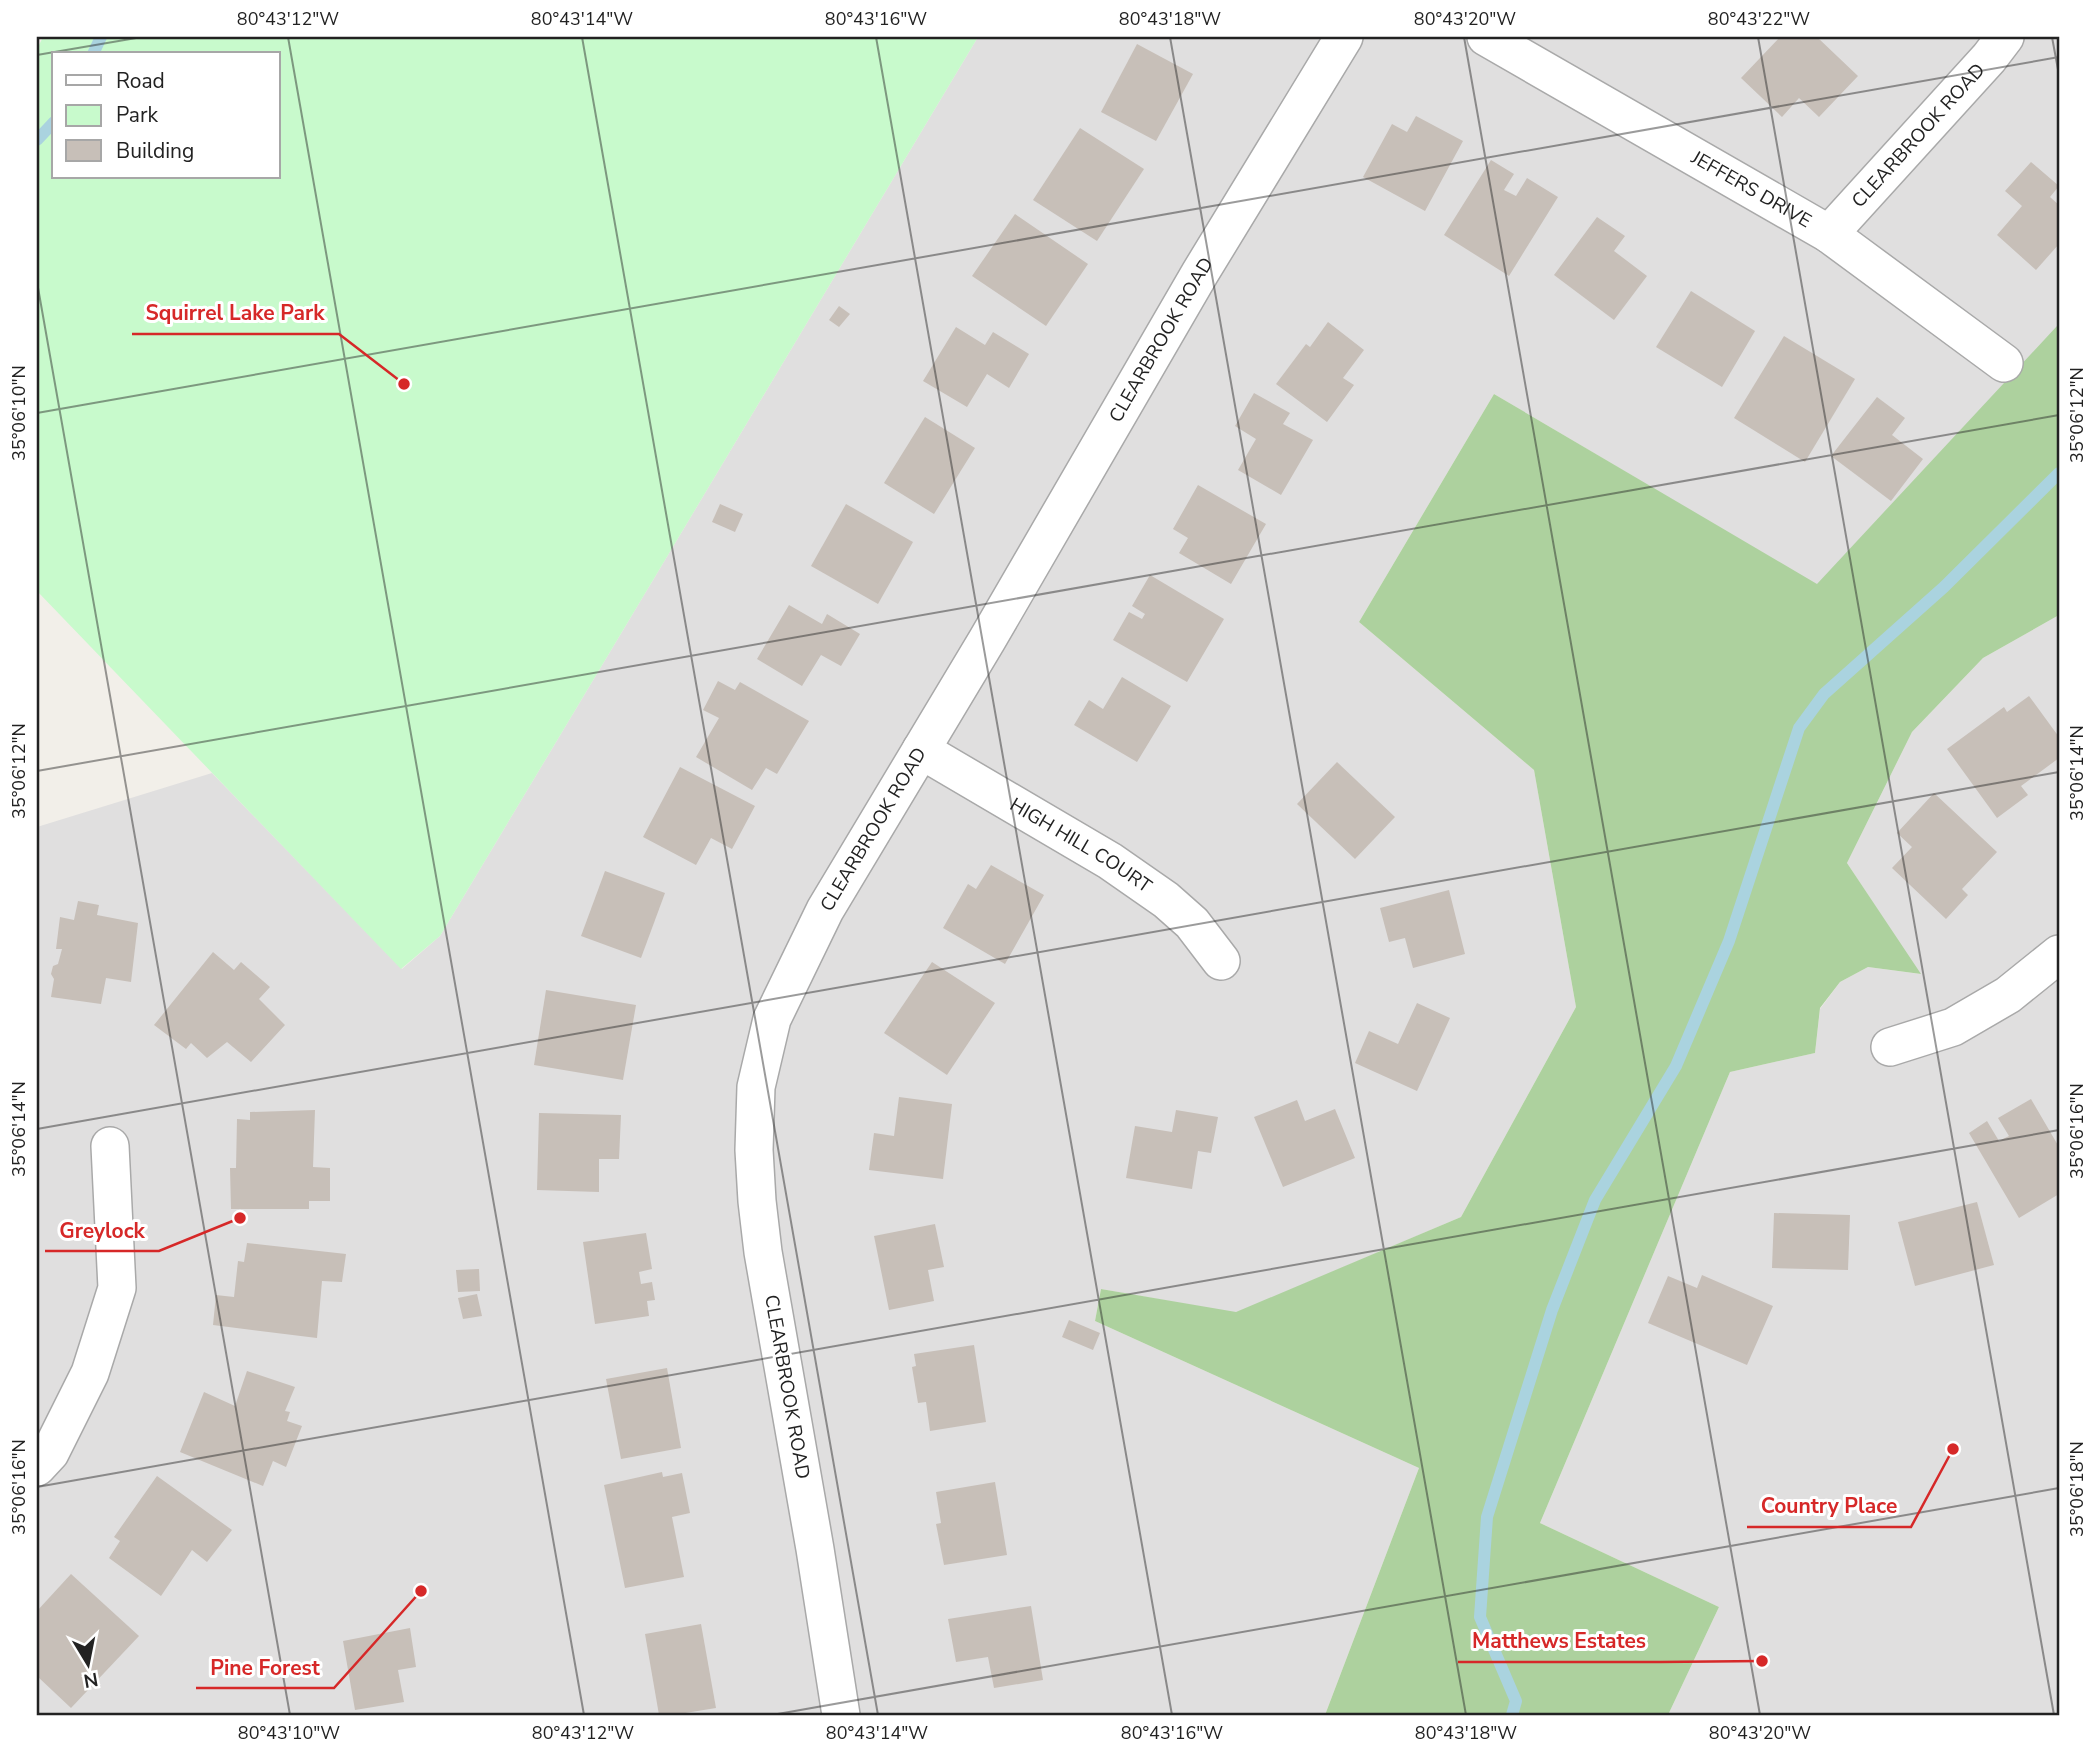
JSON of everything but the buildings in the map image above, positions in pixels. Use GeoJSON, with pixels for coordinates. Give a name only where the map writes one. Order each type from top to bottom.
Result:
{"type":"FeatureCollection","features":[{"type":"Feature","properties":{"kind":"street","name":"CLEARBROOK ROAD"},"geometry":{"type":"LineString","coordinates":[[841,1715],[763,1252],[757,1201],[754,1150],[756,1087],[772,1019],[825,910],[994,628],[1200,273],[1343,37]]}},
{"type":"Feature","properties":{"kind":"street","name":"JEFFERS DRIVE"},"geometry":{"type":"LineString","coordinates":[[1486,37],[1829,234],[2004,363]]}},
{"type":"Feature","properties":{"kind":"street","name":"CLEARBROOK ROAD"},"geometry":{"type":"LineString","coordinates":[[1829,234],[2005,37]]}},
{"type":"Feature","properties":{"kind":"street","name":"HIGH HILL COURT"},"geometry":{"type":"LineString","coordinates":[[921,750],[1110,861],[1166,900],[1192,923],[1221,961]]}},
{"type":"Feature","properties":{"kind":"street"},"geometry":{"type":"LineString","coordinates":[[1889,1047],[1953,1027],[2008,995],[2059,954]]}},
{"type":"Feature","properties":{"kind":"street"},"geometry":{"type":"LineString","coordinates":[[37,1466],[50,1453],[90,1373],[117,1288],[110,1146]]}},
{"type":"Feature","properties":{"kind":"shaded area"},"geometry":{"type":"Polygon","coordinates":[[[978,37],[2059,37],[2059,328],[2057,327],[1817,585],[1494,394],[1359,622],[1534,770],[1576,1007],[1461,1217],[1236,1313],[1101,1289],[1095,1321],[1419,1468],[1325,1715],[37,1715],[37,827],[212,773],[402,969],[440,936],[978,37]]]}},
{"type":"Feature","properties":{"kind":"shaded area"},"geometry":{"type":"Polygon","coordinates":[[[2059,615],[2059,1715],[1668,1715],[1719,1607],[1540,1523],[1730,1072],[1815,1053],[1820,1009],[1840,982],[1868,967],[1920,974],[1847,863],[1912,732],[1983,658],[2059,615]]]}},
{"type":"Feature","properties":{"kind":"green space"},"geometry":{"type":"Polygon","coordinates":[[[43,37],[978,37],[440,936],[401,969],[37,591],[37,49],[43,37]]]}},
{"type":"Feature","properties":{"kind":"green space"},"geometry":{"type":"Polygon","coordinates":[[[2057,326],[2059,615],[1983,658],[1912,732],[1847,863],[1921,974],[1868,967],[1840,982],[1820,1008],[1815,1053],[1730,1072],[1540,1523],[1719,1607],[1668,1715],[1325,1715],[1419,1468],[1095,1321],[1101,1289],[1236,1312],[1461,1217],[1576,1007],[1534,770],[1359,622],[1494,394],[1817,584],[2057,326]]]}},
{"type":"Feature","properties":{"kind":"waterway"},"geometry":{"type":"LineString","coordinates":[[94,52],[101,37]]}},
{"type":"Feature","properties":{"kind":"waterway"},"geometry":{"type":"LineString","coordinates":[[37,140],[52,124]]}},
{"type":"Feature","properties":{"kind":"waterway"},"geometry":{"type":"LineString","coordinates":[[1512,1715],[1516,1701],[1480,1617],[1487,1517],[1552,1310],[1595,1200],[1676,1066],[1729,941],[1799,728],[1824,694],[1944,587],[2059,473]]}},
{"type":"Feature","properties":{"kind":"place","name":"Squirrel Lake Park"},"geometry":{"type":"Point","coordinates":[404,384]}},
{"type":"Feature","properties":{"kind":"place","name":"Greylock"},"geometry":{"type":"Point","coordinates":[240,1218]}},
{"type":"Feature","properties":{"kind":"place","name":"Country Place"},"geometry":{"type":"Point","coordinates":[1953,1449]}},
{"type":"Feature","properties":{"kind":"place","name":"Pine Forest"},"geometry":{"type":"Point","coordinates":[421,1591]}},
{"type":"Feature","properties":{"kind":"place","name":"Matthews Estates"},"geometry":{"type":"Point","coordinates":[1762,1661]}}]}
